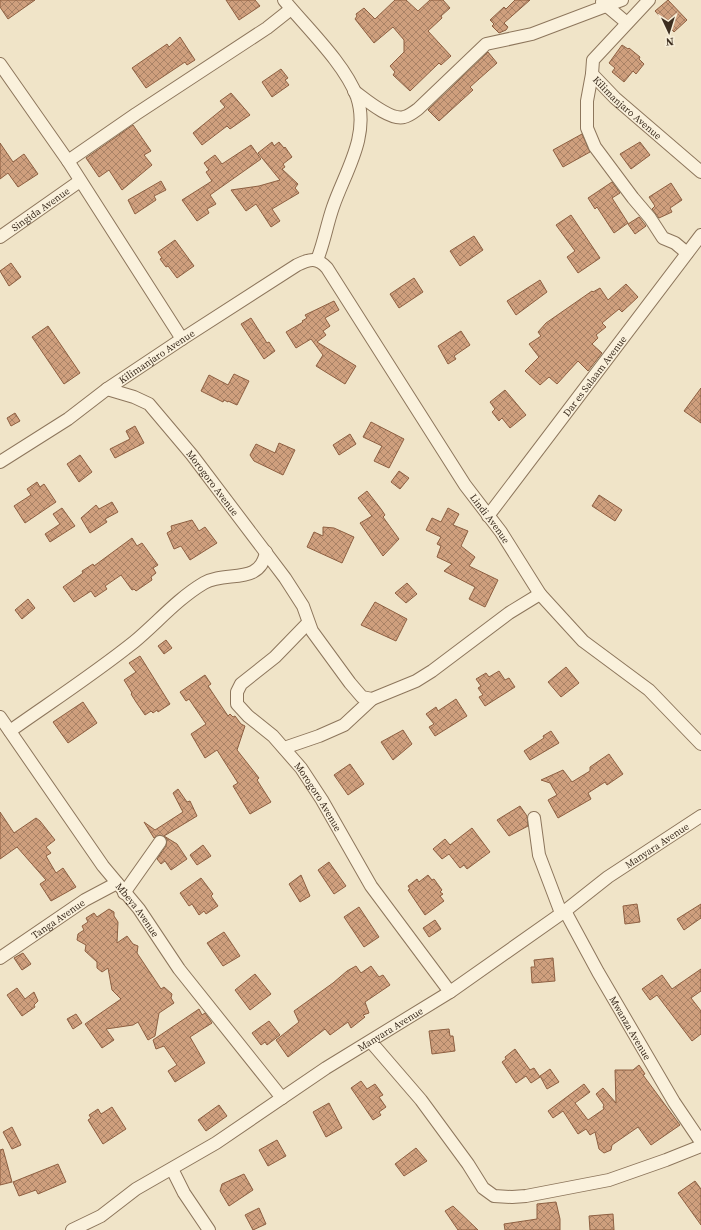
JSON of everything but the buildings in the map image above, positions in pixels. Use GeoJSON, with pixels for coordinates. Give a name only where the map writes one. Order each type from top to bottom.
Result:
{"type":"FeatureCollection","features":[{"type":"Feature","properties":{"kind":"street"},"geometry":{"type":"LineString","coordinates":[[354,91],[388,114],[399,118],[405,117],[418,109],[486,44],[532,34],[602,3],[622,0]]}},
{"type":"Feature","properties":{"kind":"street","name":"Kilimanjaro Avenue"},"geometry":{"type":"LineString","coordinates":[[649,0],[594,60],[592,74],[620,103],[701,172]]}},
{"type":"Feature","properties":{"kind":"street"},"geometry":{"type":"LineString","coordinates":[[602,3],[627,23]]}},
{"type":"Feature","properties":{"kind":"street"},"geometry":{"type":"LineString","coordinates":[[68,161],[136,114],[267,28],[287,4],[318,39],[349,81],[357,98],[360,118],[356,149],[332,208],[317,260]]}},
{"type":"Feature","properties":{"kind":"street"},"geometry":{"type":"LineString","coordinates":[[0,64],[68,161],[182,339]]}},
{"type":"Feature","properties":{"kind":"street"},"geometry":{"type":"LineString","coordinates":[[592,74],[587,101],[587,128],[595,147],[650,218],[663,238],[675,243],[687,253]]}},
{"type":"Feature","properties":{"kind":"street","name":"Singida Avenue"},"geometry":{"type":"LineString","coordinates":[[0,237],[80,181]]}},
{"type":"Feature","properties":{"kind":"street","name":"Dar es Salaam Avenue"},"geometry":{"type":"LineString","coordinates":[[488,516],[701,235]]}},
{"type":"Feature","properties":{"kind":"street","name":"Kilimanjaro Avenue"},"geometry":{"type":"LineString","coordinates":[[0,462],[68,419],[107,389],[182,339],[297,265],[308,260],[317,260]]}},
{"type":"Feature","properties":{"kind":"street","name":"Lindi Avenue"},"geometry":{"type":"LineString","coordinates":[[317,260],[327,268],[465,485],[488,516],[540,594],[583,641],[649,690],[701,744]]}},
{"type":"Feature","properties":{"kind":"street","name":"Morogoro Avenue"},"geometry":{"type":"LineString","coordinates":[[107,389],[134,397],[149,404],[209,475],[266,552],[301,601],[306,611],[308,623],[320,642],[358,693],[362,697],[372,700]]}},
{"type":"Feature","properties":{"kind":"street"},"geometry":{"type":"LineString","coordinates":[[10,731],[134,642],[191,591],[217,578],[253,573],[261,567],[266,552]]}},
{"type":"Feature","properties":{"kind":"street"},"geometry":{"type":"LineString","coordinates":[[284,748],[319,736],[344,724],[372,700],[416,681],[432,671],[509,613],[540,594]]}},
{"type":"Feature","properties":{"kind":"street","name":"Morogoro Avenue"},"geometry":{"type":"LineString","coordinates":[[308,623],[275,657],[241,684],[237,692],[237,704],[240,709],[270,732],[314,787],[371,886],[450,992]]}},
{"type":"Feature","properties":{"kind":"street","name":"Mbeya Avenue"},"geometry":{"type":"LineString","coordinates":[[0,717],[76,828],[121,888],[139,909],[178,969],[282,1098]]}},
{"type":"Feature","properties":{"kind":"street","name":"Manyara Avenue"},"geometry":{"type":"LineString","coordinates":[[72,1230],[101,1216],[136,1189],[216,1143],[326,1068],[371,1042],[450,992],[563,912],[608,877],[701,816]]}},
{"type":"Feature","properties":{"kind":"street","name":"Mwanza Avenue"},"geometry":{"type":"LineString","coordinates":[[534,818],[540,855],[563,912],[674,1102],[701,1142]]}},
{"type":"Feature","properties":{"kind":"street"},"geometry":{"type":"LineString","coordinates":[[121,888],[160,842]]}},
{"type":"Feature","properties":{"kind":"street","name":"Tanga Avenue"},"geometry":{"type":"LineString","coordinates":[[0,958],[86,900],[121,888]]}},
{"type":"Feature","properties":{"kind":"street"},"geometry":{"type":"LineString","coordinates":[[371,1042],[425,1105],[468,1164],[483,1188],[494,1196],[526,1196],[609,1180],[701,1146]]}},
{"type":"Feature","properties":{"kind":"street"},"geometry":{"type":"LineString","coordinates":[[172,1169],[184,1193],[209,1230]]}}]}
